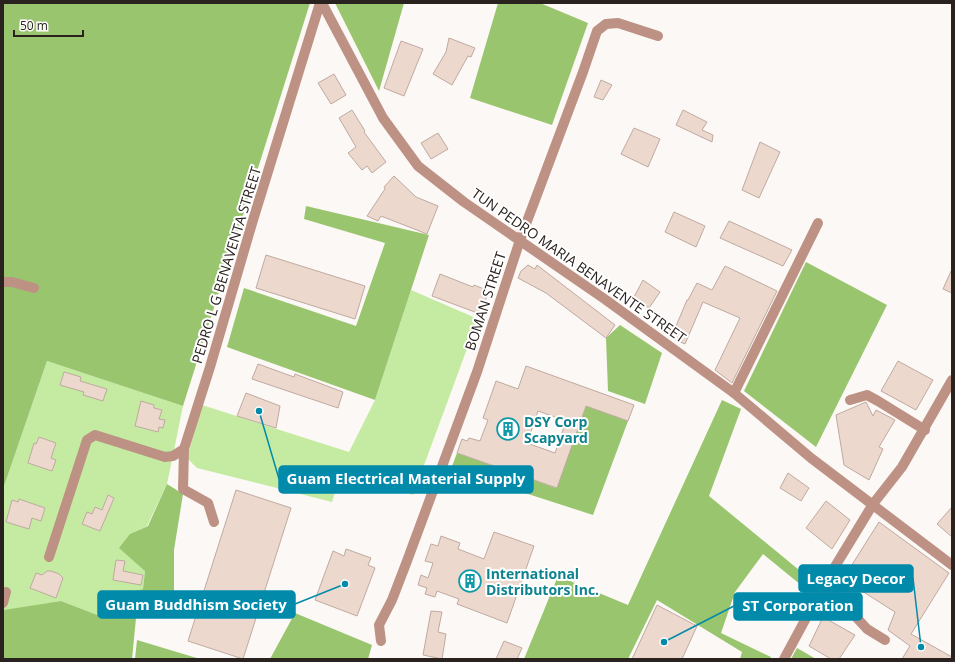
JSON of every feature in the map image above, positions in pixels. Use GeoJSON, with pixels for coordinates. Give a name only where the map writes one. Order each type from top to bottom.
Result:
{"type":"FeatureCollection","features":[{"type":"Feature","properties":{"kind":"street","name":"TUN PEDRO MARIA BENAVENTE STREET"},"geometry":{"type":"LineString","coordinates":[[321,3],[383,118],[418,166],[464,202],[520,240],[734,393],[811,458],[952,564]]}},
{"type":"Feature","properties":{"kind":"street","name":"PEDRO L G BENAVENTA STREET"},"geometry":{"type":"LineString","coordinates":[[214,522],[208,503],[183,489],[184,449],[210,367],[253,220],[321,3]]}},
{"type":"Feature","properties":{"kind":"street","name":"BOMAN STREET"},"geometry":{"type":"LineString","coordinates":[[381,642],[380,625],[392,600],[407,561],[477,372],[520,240],[597,31],[606,24],[618,23],[658,36]]}},
{"type":"Feature","properties":{"kind":"street"},"geometry":{"type":"LineString","coordinates":[[734,393],[818,223]]}},
{"type":"Feature","properties":{"kind":"street"},"geometry":{"type":"LineString","coordinates":[[3,282],[12,282],[34,288]]}},
{"type":"Feature","properties":{"kind":"street"},"geometry":{"type":"LineString","coordinates":[[784,659],[825,583],[873,504],[902,467],[952,380]]}},
{"type":"Feature","properties":{"kind":"street"},"geometry":{"type":"LineString","coordinates":[[850,400],[867,396],[924,430]]}},
{"type":"Feature","properties":{"kind":"street"},"geometry":{"type":"LineString","coordinates":[[49,557],[87,440],[95,435],[165,457],[173,456],[184,449]]}},
{"type":"Feature","properties":{"kind":"street"},"geometry":{"type":"LineString","coordinates":[[825,583],[867,629],[885,640]]}},
{"type":"Feature","properties":{"kind":"street"},"geometry":{"type":"LineString","coordinates":[[3,603],[6,592]]}},
{"type":"Feature","properties":{"kind":"green space"},"geometry":{"type":"Polygon","coordinates":[[[3,3],[310,3],[183,406],[47,361],[3,489],[3,3]]]}},
{"type":"Feature","properties":{"kind":"green space"},"geometry":{"type":"Polygon","coordinates":[[[335,3],[404,3],[379,91],[335,3]]]}},
{"type":"Feature","properties":{"kind":"green space"},"geometry":{"type":"Polygon","coordinates":[[[498,3],[540,3],[588,23],[552,125],[470,98],[498,3]]]}},
{"type":"Feature","properties":{"kind":"green space"},"geometry":{"type":"Polygon","coordinates":[[[306,206],[429,235],[375,400],[227,347],[244,288],[356,326],[385,243],[304,219],[306,206]]]}},
{"type":"Feature","properties":{"kind":"green space"},"geometry":{"type":"Polygon","coordinates":[[[806,262],[887,305],[816,447],[744,391],[806,262]]]}},
{"type":"Feature","properties":{"kind":"green space"},"geometry":{"type":"Polygon","coordinates":[[[411,290],[478,319],[413,495],[342,470],[332,502],[197,468],[187,458],[202,405],[349,452],[375,400],[411,290]]]}},
{"type":"Feature","properties":{"kind":"green space"},"geometry":{"type":"Polygon","coordinates":[[[620,325],[662,353],[645,404],[608,391],[606,338],[620,325]]]}},
{"type":"Feature","properties":{"kind":"green space"},"geometry":{"type":"Polygon","coordinates":[[[47,361],[183,406],[167,484],[147,526],[130,534],[145,571],[143,589],[123,594],[105,618],[61,601],[3,611],[3,489],[47,361]]]}},
{"type":"Feature","properties":{"kind":"green space"},"geometry":{"type":"Polygon","coordinates":[[[722,400],[741,409],[709,496],[816,584],[812,594],[763,554],[735,592],[721,633],[771,657],[770,659],[740,659],[742,652],[657,600],[628,659],[524,659],[558,576],[628,605],[722,400]]]}},
{"type":"Feature","properties":{"kind":"green space"},"geometry":{"type":"Polygon","coordinates":[[[586,406],[628,421],[593,515],[451,469],[457,453],[556,488],[586,406]]]}},
{"type":"Feature","properties":{"kind":"green space"},"geometry":{"type":"Polygon","coordinates":[[[167,484],[183,494],[174,550],[174,597],[136,618],[132,659],[3,659],[4,610],[61,601],[105,618],[123,594],[143,589],[145,571],[119,548],[130,534],[148,526],[167,484]]]}},
{"type":"Feature","properties":{"kind":"green space"},"geometry":{"type":"Polygon","coordinates":[[[295,613],[372,645],[368,659],[270,659],[295,613]]]}},
{"type":"Feature","properties":{"kind":"green space"},"geometry":{"type":"Polygon","coordinates":[[[137,640],[200,659],[135,659],[137,640]]]}},
{"type":"Feature","properties":{"kind":"green space"},"geometry":{"type":"Polygon","coordinates":[[[797,648],[816,659],[791,659],[797,648]]]}},
{"type":"Feature","properties":{"kind":"building"},"geometry":{"type":"Polygon","coordinates":[[[449,38],[475,48],[471,57],[468,56],[452,85],[433,74],[446,52],[449,38]]]}},
{"type":"Feature","properties":{"kind":"building"},"geometry":{"type":"Polygon","coordinates":[[[401,41],[423,49],[404,96],[384,88],[401,41]]]}},
{"type":"Feature","properties":{"kind":"building"},"geometry":{"type":"Polygon","coordinates":[[[334,74],[346,95],[331,104],[318,83],[334,74]]]}},
{"type":"Feature","properties":{"kind":"building"},"geometry":{"type":"Polygon","coordinates":[[[601,80],[612,85],[603,100],[594,97],[601,80]]]}},
{"type":"Feature","properties":{"kind":"building"},"geometry":{"type":"Polygon","coordinates":[[[352,110],[365,131],[364,132],[386,162],[372,173],[367,166],[362,170],[348,153],[356,147],[339,118],[352,110]]]}},
{"type":"Feature","properties":{"kind":"building"},"geometry":{"type":"Polygon","coordinates":[[[683,110],[707,122],[702,130],[713,135],[712,142],[676,125],[683,110]]]}},
{"type":"Feature","properties":{"kind":"building"},"geometry":{"type":"Polygon","coordinates":[[[634,128],[660,139],[648,167],[621,154],[634,128]]]}},
{"type":"Feature","properties":{"kind":"building"},"geometry":{"type":"Polygon","coordinates":[[[438,133],[448,149],[431,159],[421,143],[438,133]]]}},
{"type":"Feature","properties":{"kind":"building"},"geometry":{"type":"Polygon","coordinates":[[[760,142],[780,152],[759,198],[742,190],[760,142]]]}},
{"type":"Feature","properties":{"kind":"building"},"geometry":{"type":"Polygon","coordinates":[[[394,176],[416,197],[438,206],[427,234],[381,216],[378,221],[367,216],[385,189],[384,187],[394,176]]]}},
{"type":"Feature","properties":{"kind":"building"},"geometry":{"type":"Polygon","coordinates":[[[674,212],[705,226],[696,247],[665,232],[674,212]]]}},
{"type":"Feature","properties":{"kind":"building"},"geometry":{"type":"Polygon","coordinates":[[[729,221],[792,250],[783,266],[720,238],[729,221]]]}},
{"type":"Feature","properties":{"kind":"building"},"geometry":{"type":"Polygon","coordinates":[[[266,255],[365,286],[355,319],[256,288],[266,255]]]}},
{"type":"Feature","properties":{"kind":"building"},"geometry":{"type":"Polygon","coordinates":[[[528,265],[535,269],[537,265],[615,325],[606,338],[546,293],[518,278],[521,271],[528,265]]]}},
{"type":"Feature","properties":{"kind":"building"},"geometry":{"type":"Polygon","coordinates":[[[725,266],[777,291],[732,383],[715,370],[740,318],[703,302],[685,344],[671,338],[687,300],[697,283],[712,290],[725,266]]]}},
{"type":"Feature","properties":{"kind":"building"},"geometry":{"type":"Polygon","coordinates":[[[952,269],[952,293],[943,289],[952,269]]]}},
{"type":"Feature","properties":{"kind":"building"},"geometry":{"type":"Polygon","coordinates":[[[440,274],[473,287],[474,285],[489,291],[480,314],[432,296],[440,274]]]}},
{"type":"Feature","properties":{"kind":"building"},"geometry":{"type":"Polygon","coordinates":[[[643,280],[660,292],[649,308],[634,297],[643,280]]]}},
{"type":"Feature","properties":{"kind":"building"},"geometry":{"type":"Polygon","coordinates":[[[898,361],[933,380],[916,410],[881,391],[898,361]]]}},
{"type":"Feature","properties":{"kind":"building"},"geometry":{"type":"Polygon","coordinates":[[[258,364],[294,377],[295,374],[343,392],[338,408],[252,379],[258,364]]]}},
{"type":"Feature","properties":{"kind":"building","name":"DSY Corp Scapyard"},"geometry":{"type":"Polygon","coordinates":[[[526,366],[634,405],[628,421],[586,406],[557,488],[457,453],[462,439],[467,441],[469,438],[480,441],[488,420],[483,418],[496,381],[518,389],[526,366]],[[538,411],[527,443],[555,453],[566,421],[538,411]]]}},
{"type":"Feature","properties":{"kind":"building"},"geometry":{"type":"Polygon","coordinates":[[[64,372],[81,377],[80,381],[107,389],[103,401],[83,395],[84,392],[60,385],[64,372]]]}},
{"type":"Feature","properties":{"kind":"building"},"geometry":{"type":"Polygon","coordinates":[[[246,393],[280,406],[276,428],[237,416],[246,393]]]}},
{"type":"Feature","properties":{"kind":"building"},"geometry":{"type":"Polygon","coordinates":[[[141,401],[154,405],[154,408],[162,410],[159,419],[165,420],[163,428],[159,427],[158,432],[135,426],[141,401]]]}},
{"type":"Feature","properties":{"kind":"building"},"geometry":{"type":"Polygon","coordinates":[[[866,402],[873,416],[876,410],[895,420],[879,447],[883,449],[869,480],[844,465],[836,415],[866,402]]]}},
{"type":"Feature","properties":{"kind":"building"},"geometry":{"type":"Polygon","coordinates":[[[39,437],[56,443],[51,458],[56,460],[52,471],[28,463],[34,443],[36,444],[39,437]]]}},
{"type":"Feature","properties":{"kind":"building"},"geometry":{"type":"Polygon","coordinates":[[[788,473],[809,488],[801,501],[780,488],[788,473]]]}},
{"type":"Feature","properties":{"kind":"building"},"geometry":{"type":"Polygon","coordinates":[[[236,490],[291,508],[243,659],[188,641],[236,490]]]}},
{"type":"Feature","properties":{"kind":"building"},"geometry":{"type":"Polygon","coordinates":[[[108,495],[114,498],[100,531],[82,524],[87,512],[92,514],[95,507],[102,510],[108,495]]]}},
{"type":"Feature","properties":{"kind":"building"},"geometry":{"type":"Polygon","coordinates":[[[19,499],[45,508],[41,521],[32,518],[29,529],[6,522],[12,500],[18,502],[19,499]]]}},
{"type":"Feature","properties":{"kind":"building"},"geometry":{"type":"Polygon","coordinates":[[[826,501],[850,520],[832,549],[806,528],[826,501]]]}},
{"type":"Feature","properties":{"kind":"building"},"geometry":{"type":"Polygon","coordinates":[[[952,507],[952,537],[937,524],[952,507]]]}},
{"type":"Feature","properties":{"kind":"building"},"geometry":{"type":"Polygon","coordinates":[[[879,522],[949,573],[911,634],[952,657],[952,659],[902,659],[910,646],[888,630],[895,612],[843,579],[879,522]]]}},
{"type":"Feature","properties":{"kind":"building","name":"International Distributors Inc."},"geometry":{"type":"Polygon","coordinates":[[[494,532],[534,546],[507,623],[457,604],[459,599],[437,591],[435,597],[425,594],[427,588],[418,585],[421,575],[428,578],[433,563],[425,561],[431,544],[438,546],[441,536],[460,543],[458,549],[484,559],[494,532]]]}},
{"type":"Feature","properties":{"kind":"building"},"geometry":{"type":"Polygon","coordinates":[[[346,549],[371,558],[368,565],[375,568],[357,616],[315,600],[333,551],[344,556],[346,549]]]}},
{"type":"Feature","properties":{"kind":"building"},"geometry":{"type":"Polygon","coordinates":[[[116,560],[125,561],[123,571],[143,575],[141,585],[113,580],[116,560]]]}},
{"type":"Feature","properties":{"kind":"building"},"geometry":{"type":"Polygon","coordinates":[[[47,571],[59,574],[63,578],[56,598],[30,588],[36,573],[42,575],[47,571]]]}},
{"type":"Feature","properties":{"kind":"building"},"geometry":{"type":"Polygon","coordinates":[[[657,605],[697,626],[682,659],[632,659],[657,605]]]}},
{"type":"Feature","properties":{"kind":"building"},"geometry":{"type":"Polygon","coordinates":[[[431,611],[442,612],[438,632],[446,634],[442,659],[423,655],[431,611]]]}},
{"type":"Feature","properties":{"kind":"building"},"geometry":{"type":"Polygon","coordinates":[[[823,617],[855,635],[839,659],[831,659],[809,646],[823,617]]]}},
{"type":"Feature","properties":{"kind":"building"},"geometry":{"type":"Polygon","coordinates":[[[504,641],[522,648],[517,659],[496,659],[504,641]]]}},
{"type":"Feature","properties":{"kind":"place","name":"Guam Electrical Material Supply"},"geometry":{"type":"Point","coordinates":[259,411]}},
{"type":"Feature","properties":{"kind":"place","name":"DSY Corp Scapyard"},"geometry":{"type":"Point","coordinates":[508,429]}},
{"type":"Feature","properties":{"kind":"place","name":"International Distributors Inc."},"geometry":{"type":"Point","coordinates":[470,581]}},
{"type":"Feature","properties":{"kind":"place","name":"Guam Buddhism Society"},"geometry":{"type":"Point","coordinates":[345,584]}},
{"type":"Feature","properties":{"kind":"place","name":"ST Corporation"},"geometry":{"type":"Point","coordinates":[664,642]}},
{"type":"Feature","properties":{"kind":"place","name":"Legacy Decor"},"geometry":{"type":"Point","coordinates":[921,647]}}]}
